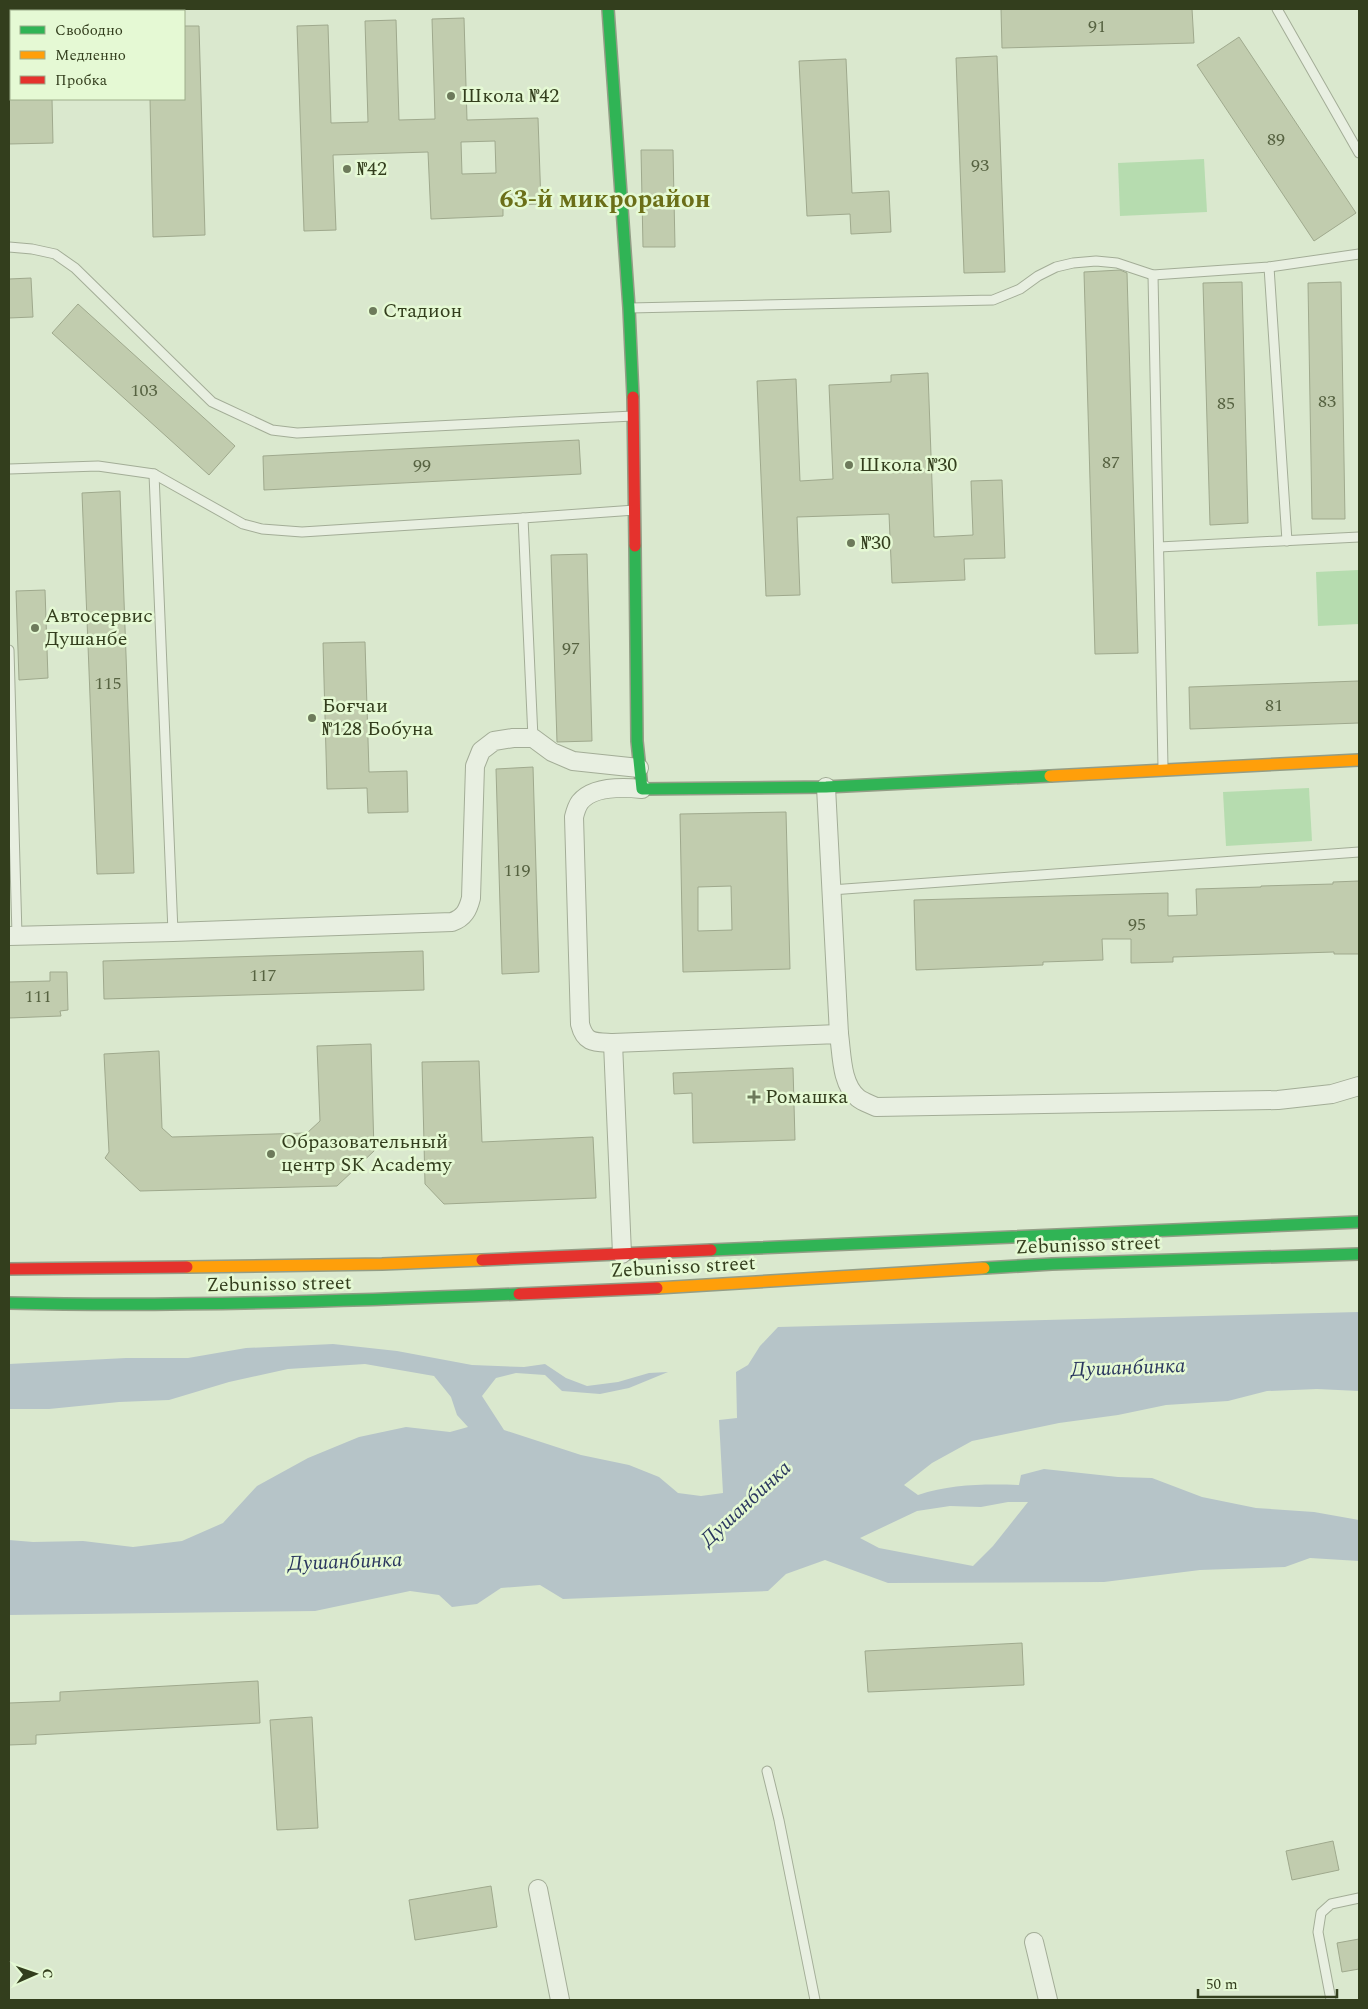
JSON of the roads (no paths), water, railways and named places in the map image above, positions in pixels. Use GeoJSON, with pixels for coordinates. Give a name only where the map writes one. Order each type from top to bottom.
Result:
{"type":"FeatureCollection","features":[{"type":"Feature","properties":{"kind":"main road"},"geometry":{"type":"LineString","coordinates":[[608,9],[630,308],[634,416],[639,768],[642,789],[826,787],[1359,760]]}},
{"type":"Feature","properties":{"kind":"main road"},"geometry":{"type":"LineString","coordinates":[[9,1270],[382,1264],[1359,1222]]}},
{"type":"Feature","properties":{"kind":"main road","name":"Zebunisso street"},"geometry":{"type":"LineString","coordinates":[[9,1303],[86,1305],[314,1303],[689,1286],[1052,1264],[1359,1254]]}},
{"type":"Feature","properties":{"kind":"street"},"geometry":{"type":"LineString","coordinates":[[13,936],[452,922],[459,920],[468,909],[471,898],[475,766],[481,751],[494,741],[513,738],[533,738],[552,752],[573,761],[639,768]]}},
{"type":"Feature","properties":{"kind":"street"},"geometry":{"type":"LineString","coordinates":[[642,789],[624,787],[593,793],[580,802],[574,817],[580,1024],[585,1037],[589,1040],[613,1043],[839,1034]]}},
{"type":"Feature","properties":{"kind":"street"},"geometry":{"type":"LineString","coordinates":[[826,787],[839,1034],[848,1088],[859,1099],[876,1107],[1278,1100],[1332,1094],[1359,1086]]}},
{"type":"Feature","properties":{"kind":"street"},"geometry":{"type":"LineString","coordinates":[[613,1043],[622,1254]]}},
{"type":"Feature","properties":{"kind":"street"},"geometry":{"type":"LineString","coordinates":[[538,1889],[560,2000]]}},
{"type":"Feature","properties":{"kind":"street"},"geometry":{"type":"LineString","coordinates":[[1034,1942],[1048,2000]]}},
{"type":"Feature","properties":{"kind":"lane"},"geometry":{"type":"LineString","coordinates":[[1277,9],[1359,152]]}},
{"type":"Feature","properties":{"kind":"lane"},"geometry":{"type":"LineString","coordinates":[[9,247],[55,254],[75,268],[212,402],[272,430],[297,432],[634,416]]}},
{"type":"Feature","properties":{"kind":"lane"},"geometry":{"type":"LineString","coordinates":[[630,308],[994,300],[1020,289],[1038,276],[1056,267],[1081,262],[1117,263],[1153,275],[1269,267],[1359,254]]}},
{"type":"Feature","properties":{"kind":"lane"},"geometry":{"type":"LineString","coordinates":[[1269,267],[1287,541]]}},
{"type":"Feature","properties":{"kind":"lane"},"geometry":{"type":"LineString","coordinates":[[1153,275],[1163,770]]}},
{"type":"Feature","properties":{"kind":"lane"},"geometry":{"type":"LineString","coordinates":[[9,469],[98,466],[154,474],[243,524],[262,529],[302,532],[635,510]]}},
{"type":"Feature","properties":{"kind":"lane"},"geometry":{"type":"LineString","coordinates":[[154,474],[173,932]]}},
{"type":"Feature","properties":{"kind":"lane"},"geometry":{"type":"LineString","coordinates":[[523,518],[533,738]]}},
{"type":"Feature","properties":{"kind":"lane"},"geometry":{"type":"LineString","coordinates":[[1159,547],[1359,537]]}},
{"type":"Feature","properties":{"kind":"lane"},"geometry":{"type":"LineString","coordinates":[[9,650],[13,936]]}},
{"type":"Feature","properties":{"kind":"lane"},"geometry":{"type":"LineString","coordinates":[[832,890],[1359,852]]}},
{"type":"Feature","properties":{"kind":"lane"},"geometry":{"type":"LineString","coordinates":[[767,1771],[779,1820],[815,2000]]}},
{"type":"Feature","properties":{"kind":"lane"},"geometry":{"type":"LineString","coordinates":[[1331,2000],[1318,1932],[1321,1913],[1331,1904],[1359,1898]]}},
{"type":"Feature","properties":{"kind":"water","name":"Душанбинка"},"geometry":{"type":"Polygon","coordinates":[[[1359,1312],[1359,1391],[1317,1389],[1267,1391],[1228,1401],[1166,1405],[1118,1415],[1059,1423],[972,1441],[932,1463],[904,1485],[918,1495],[955,1487],[1019,1485],[1021,1475],[1044,1469],[1118,1477],[1152,1478],[1202,1497],[1256,1508],[1314,1512],[1359,1520],[1359,1561],[1310,1558],[1285,1567],[1200,1570],[1104,1582],[888,1583],[825,1560],[786,1574],[768,1591],[563,1599],[540,1585],[501,1588],[477,1604],[452,1607],[439,1595],[410,1591],[315,1611],[9,1615],[9,1540],[33,1542],[83,1541],[133,1547],[182,1541],[223,1523],[257,1486],[308,1458],[359,1437],[406,1427],[450,1432],[468,1427],[457,1415],[451,1397],[434,1376],[365,1364],[288,1369],[229,1382],[169,1400],[119,1402],[49,1409],[9,1409],[9,1364],[126,1358],[188,1358],[246,1348],[333,1344],[397,1351],[472,1365],[524,1367],[545,1364],[566,1378],[587,1386],[618,1382],[649,1373],[668,1372],[629,1388],[600,1394],[562,1391],[545,1375],[516,1373],[496,1378],[482,1396],[504,1430],[581,1455],[629,1465],[659,1477],[678,1493],[701,1496],[723,1493],[719,1420],[737,1418],[736,1372],[748,1365],[760,1346],[778,1327],[1359,1312]],[[1008,1502],[981,1507],[950,1506],[917,1511],[860,1538],[879,1548],[973,1566],[993,1546],[1028,1502],[1008,1502]]]}},
{"type":"Feature","properties":{"kind":"place","name":"Школа №42"},"geometry":{"type":"Point","coordinates":[451,96]}},
{"type":"Feature","properties":{"kind":"place","name":"№42"},"geometry":{"type":"Point","coordinates":[347,169]}},
{"type":"Feature","properties":{"kind":"place","name":"Стадион"},"geometry":{"type":"Point","coordinates":[373,311]}},
{"type":"Feature","properties":{"kind":"place","name":"Школа №30"},"geometry":{"type":"Point","coordinates":[849,465]}},
{"type":"Feature","properties":{"kind":"place","name":"№30"},"geometry":{"type":"Point","coordinates":[851,543]}},
{"type":"Feature","properties":{"kind":"place","name":"Автосервис Душанбе"},"geometry":{"type":"Point","coordinates":[35,628]}},
{"type":"Feature","properties":{"kind":"place","name":"Боғчаи №128 Бобуна"},"geometry":{"type":"Point","coordinates":[312,718]}},
{"type":"Feature","properties":{"kind":"place","name":"Ромашка"},"geometry":{"type":"Point","coordinates":[754,1097]}},
{"type":"Feature","properties":{"kind":"place","name":"Образовательный центр SK Academy"},"geometry":{"type":"Point","coordinates":[271,1154]}},
{"type":"Feature","properties":{"kind":"district","name":"63-й микрорайон"},"geometry":{"type":"Point","coordinates":[605,200]}}]}
